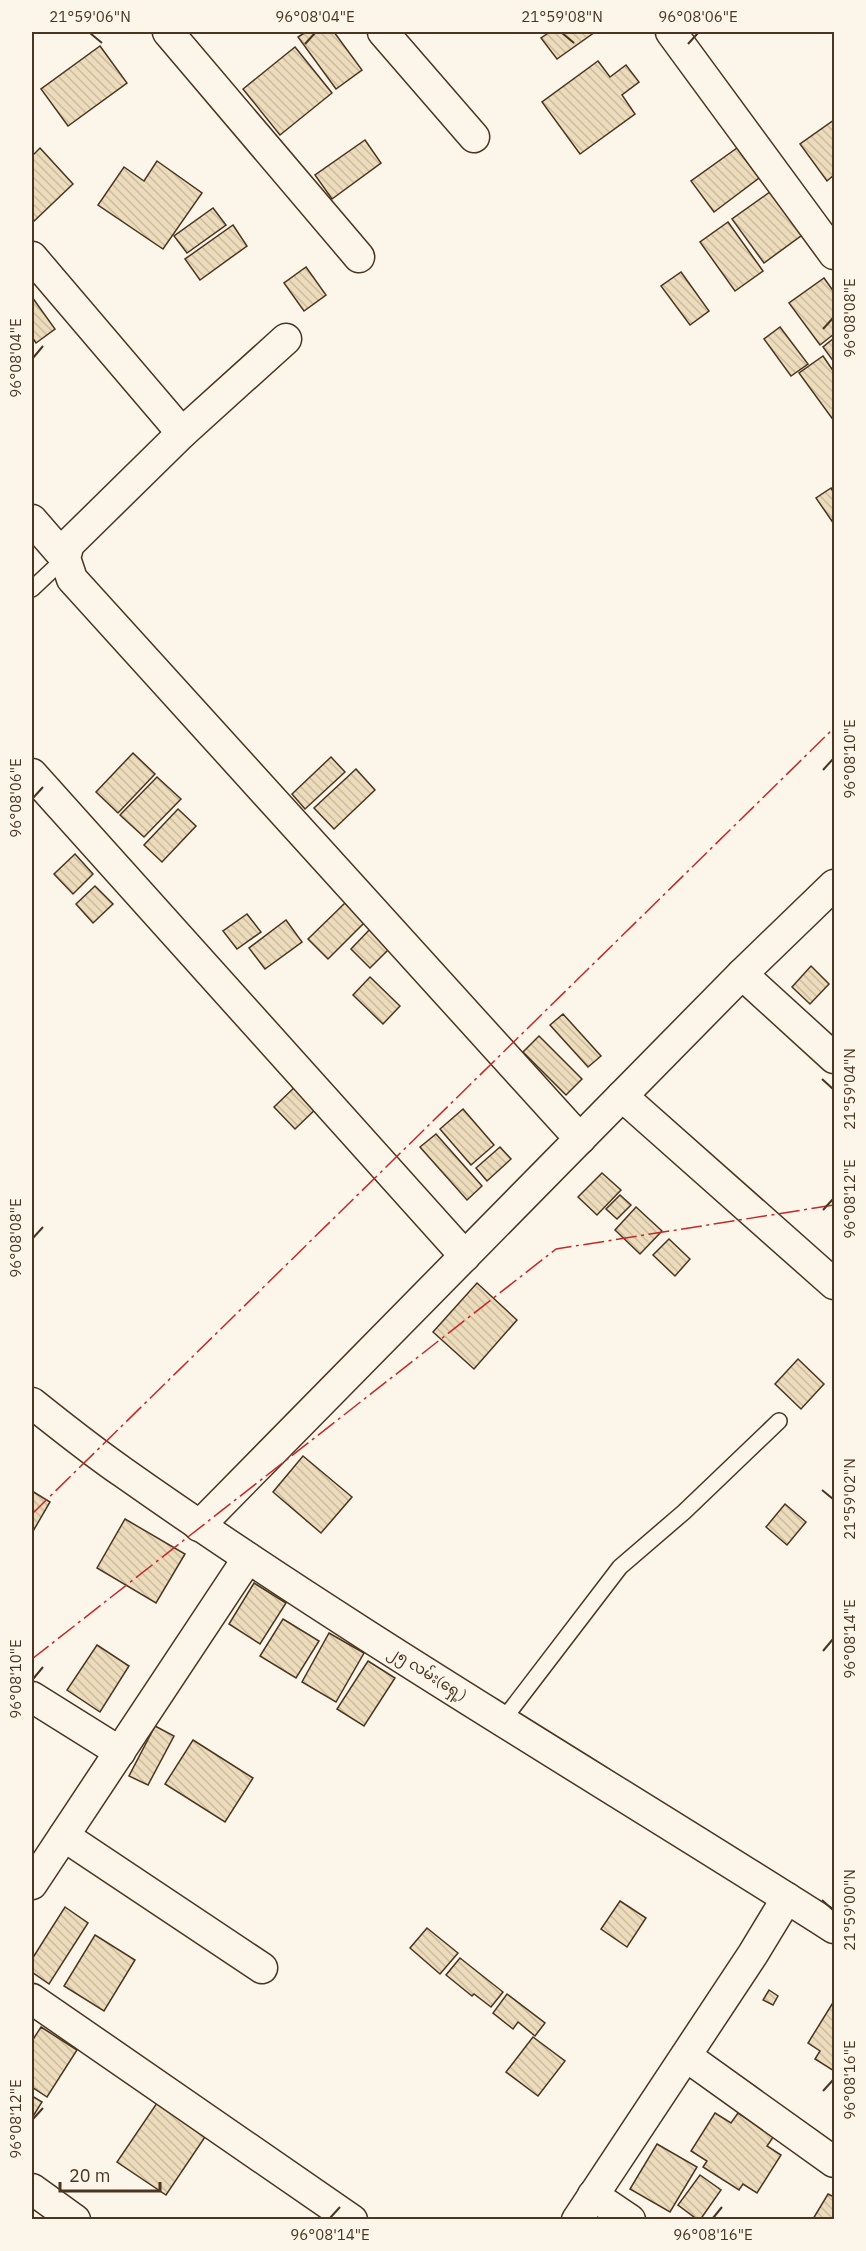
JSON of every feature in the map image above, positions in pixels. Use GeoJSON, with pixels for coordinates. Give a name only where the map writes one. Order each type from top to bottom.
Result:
{"type":"FeatureCollection","features":[{"type":"Feature","properties":{"kind":"street"},"geometry":{"type":"LineString","coordinates":[[168,32],[359,257]]}},
{"type":"Feature","properties":{"kind":"street"},"geometry":{"type":"LineString","coordinates":[[383,32],[474,136]]}},
{"type":"Feature","properties":{"kind":"street"},"geometry":{"type":"LineString","coordinates":[[671,32],[834,254]]}},
{"type":"Feature","properties":{"kind":"street"},"geometry":{"type":"LineString","coordinates":[[32,257],[182,433]]}},
{"type":"Feature","properties":{"kind":"street"},"geometry":{"type":"LineString","coordinates":[[65,558],[69,544],[182,433],[286,339]]}},
{"type":"Feature","properties":{"kind":"street"},"geometry":{"type":"LineString","coordinates":[[32,520],[65,558],[72,579],[580,1140]]}},
{"type":"Feature","properties":{"kind":"street"},"geometry":{"type":"LineString","coordinates":[[32,774],[465,1256]]}},
{"type":"Feature","properties":{"kind":"street"},"geometry":{"type":"LineString","coordinates":[[199,1526],[742,974],[834,885]]}},
{"type":"Feature","properties":{"kind":"street"},"geometry":{"type":"LineString","coordinates":[[742,974],[834,1058]]}},
{"type":"Feature","properties":{"kind":"street"},"geometry":{"type":"LineString","coordinates":[[622,1096],[834,1284]]}},
{"type":"Feature","properties":{"kind":"street","name":"၂၅ လမ်း(ရှေ့)"},"geometry":{"type":"LineString","coordinates":[[32,1403],[122,1472],[199,1526],[834,1928]]}},
{"type":"Feature","properties":{"kind":"street"},"geometry":{"type":"LineString","coordinates":[[32,1882],[248,1558]]}},
{"type":"Feature","properties":{"kind":"street"},"geometry":{"type":"LineString","coordinates":[[32,1697],[120,1752]]}},
{"type":"Feature","properties":{"kind":"street"},"geometry":{"type":"LineString","coordinates":[[64,1836],[262,1968]]}},
{"type":"Feature","properties":{"kind":"street"},"geometry":{"type":"LineString","coordinates":[[630,2220],[585,2207],[753,1954],[787,1898]]}},
{"type":"Feature","properties":{"kind":"street"},"geometry":{"type":"LineString","coordinates":[[32,2000],[352,2220]]}},
{"type":"Feature","properties":{"kind":"street"},"geometry":{"type":"LineString","coordinates":[[686,2056],[834,2162]]}},
{"type":"Feature","properties":{"kind":"street"},"geometry":{"type":"LineString","coordinates":[[32,2189],[75,2220]]}},
{"type":"Feature","properties":{"kind":"lane"},"geometry":{"type":"LineString","coordinates":[[32,589],[65,558]]}},
{"type":"Feature","properties":{"kind":"lane"},"geometry":{"type":"LineString","coordinates":[[503,1720],[620,1567],[684,1512],[779,1421]]}},
{"type":"Feature","properties":{"kind":"building"},"geometry":{"type":"Polygon","coordinates":[[[306,32],[334,32],[362,70],[336,89],[298,37],[306,32]]]}},
{"type":"Feature","properties":{"kind":"building"},"geometry":{"type":"Polygon","coordinates":[[[550,32],[595,32],[557,59],[541,38],[550,32]]]}},
{"type":"Feature","properties":{"kind":"building"},"geometry":{"type":"Polygon","coordinates":[[[100,46],[127,83],[68,126],[41,89],[100,46]]]}},
{"type":"Feature","properties":{"kind":"building"},"geometry":{"type":"Polygon","coordinates":[[[295,47],[332,93],[280,135],[243,89],[295,47]]]}},
{"type":"Feature","properties":{"kind":"building"},"geometry":{"type":"Polygon","coordinates":[[[598,61],[610,77],[626,65],[639,82],[622,95],[635,114],[580,154],[542,102],[598,61]]]}},
{"type":"Feature","properties":{"kind":"building"},"geometry":{"type":"Polygon","coordinates":[[[834,120],[834,175],[827,181],[800,144],[834,120]]]}},
{"type":"Feature","properties":{"kind":"building"},"geometry":{"type":"Polygon","coordinates":[[[365,140],[381,163],[332,199],[315,175],[365,140]]]}},
{"type":"Feature","properties":{"kind":"building"},"geometry":{"type":"Polygon","coordinates":[[[40,148],[73,184],[32,223],[32,156],[40,148]]]}},
{"type":"Feature","properties":{"kind":"building"},"geometry":{"type":"Polygon","coordinates":[[[737,148],[759,178],[714,212],[691,181],[737,148]]]}},
{"type":"Feature","properties":{"kind":"building"},"geometry":{"type":"Polygon","coordinates":[[[157,161],[202,193],[163,249],[98,205],[124,167],[144,181],[157,161]]]}},
{"type":"Feature","properties":{"kind":"building"},"geometry":{"type":"Polygon","coordinates":[[[774,189],[809,230],[764,263],[732,219],[774,189]]]}},
{"type":"Feature","properties":{"kind":"building"},"geometry":{"type":"Polygon","coordinates":[[[213,208],[226,225],[187,253],[174,236],[213,208]]]}},
{"type":"Feature","properties":{"kind":"building"},"geometry":{"type":"Polygon","coordinates":[[[728,222],[763,271],[735,291],[700,242],[728,222]]]}},
{"type":"Feature","properties":{"kind":"building"},"geometry":{"type":"Polygon","coordinates":[[[233,225],[247,246],[200,280],[185,259],[233,225]]]}},
{"type":"Feature","properties":{"kind":"building"},"geometry":{"type":"Polygon","coordinates":[[[306,267],[326,295],[304,311],[284,283],[306,267]]]}},
{"type":"Feature","properties":{"kind":"building"},"geometry":{"type":"Polygon","coordinates":[[[681,272],[709,311],[690,325],[661,286],[681,272]]]}},
{"type":"Feature","properties":{"kind":"building"},"geometry":{"type":"Polygon","coordinates":[[[824,278],[834,292],[834,334],[820,345],[789,303],[824,278]]]}},
{"type":"Feature","properties":{"kind":"building"},"geometry":{"type":"Polygon","coordinates":[[[32,297],[55,329],[36,343],[32,337],[32,297]]]}},
{"type":"Feature","properties":{"kind":"building"},"geometry":{"type":"Polygon","coordinates":[[[780,327],[808,364],[791,376],[764,339],[780,327]]]}},
{"type":"Feature","properties":{"kind":"building"},"geometry":{"type":"Polygon","coordinates":[[[834,338],[834,362],[823,347],[834,338]]]}},
{"type":"Feature","properties":{"kind":"building"},"geometry":{"type":"Polygon","coordinates":[[[823,356],[834,372],[834,421],[799,373],[823,356]]]}},
{"type":"Feature","properties":{"kind":"building"},"geometry":{"type":"Polygon","coordinates":[[[831,488],[834,493],[834,524],[816,498],[831,488]]]}},
{"type":"Feature","properties":{"kind":"building"},"geometry":{"type":"Polygon","coordinates":[[[133,753],[155,774],[118,813],[96,792],[133,753]]]}},
{"type":"Feature","properties":{"kind":"building"},"geometry":{"type":"Polygon","coordinates":[[[331,757],[345,772],[305,809],[292,794],[331,757]]]}},
{"type":"Feature","properties":{"kind":"building"},"geometry":{"type":"Polygon","coordinates":[[[356,769],[375,790],[334,829],[314,808],[356,769]]]}},
{"type":"Feature","properties":{"kind":"building"},"geometry":{"type":"Polygon","coordinates":[[[157,777],[181,799],[144,837],[120,815],[157,777]]]}},
{"type":"Feature","properties":{"kind":"building"},"geometry":{"type":"Polygon","coordinates":[[[178,809],[196,826],[162,862],[144,845],[178,809]]]}},
{"type":"Feature","properties":{"kind":"building"},"geometry":{"type":"Polygon","coordinates":[[[75,854],[93,874],[73,894],[54,874],[75,854]]]}},
{"type":"Feature","properties":{"kind":"building"},"geometry":{"type":"Polygon","coordinates":[[[95,886],[113,904],[93,923],[76,904],[95,886]]]}},
{"type":"Feature","properties":{"kind":"building"},"geometry":{"type":"Polygon","coordinates":[[[345,903],[365,922],[328,959],[308,939],[345,903]]]}},
{"type":"Feature","properties":{"kind":"building"},"geometry":{"type":"Polygon","coordinates":[[[247,914],[261,932],[237,949],[223,931],[247,914]]]}},
{"type":"Feature","properties":{"kind":"building"},"geometry":{"type":"Polygon","coordinates":[[[286,920],[302,942],[265,969],[249,948],[286,920]]]}},
{"type":"Feature","properties":{"kind":"building"},"geometry":{"type":"Polygon","coordinates":[[[371,928],[390,948],[370,968],[351,949],[371,928]]]}},
{"type":"Feature","properties":{"kind":"building"},"geometry":{"type":"Polygon","coordinates":[[[811,966],[829,984],[810,1004],[792,987],[811,966]]]}},
{"type":"Feature","properties":{"kind":"building"},"geometry":{"type":"Polygon","coordinates":[[[370,977],[400,1006],[383,1024],[353,995],[370,977]]]}},
{"type":"Feature","properties":{"kind":"building"},"geometry":{"type":"Polygon","coordinates":[[[563,1014],[601,1056],[588,1067],[550,1025],[563,1014]]]}},
{"type":"Feature","properties":{"kind":"building"},"geometry":{"type":"Polygon","coordinates":[[[539,1036],[582,1079],[566,1095],[523,1052],[539,1036]]]}},
{"type":"Feature","properties":{"kind":"building"},"geometry":{"type":"Polygon","coordinates":[[[300,1082],[321,1104],[295,1129],[274,1107],[300,1082]]]}},
{"type":"Feature","properties":{"kind":"building"},"geometry":{"type":"Polygon","coordinates":[[[463,1109],[494,1145],[471,1165],[440,1129],[463,1109]]]}},
{"type":"Feature","properties":{"kind":"building"},"geometry":{"type":"Polygon","coordinates":[[[436,1134],[482,1186],[467,1200],[420,1147],[436,1134]]]}},
{"type":"Feature","properties":{"kind":"building"},"geometry":{"type":"Polygon","coordinates":[[[500,1147],[511,1159],[487,1181],[476,1168],[500,1147]]]}},
{"type":"Feature","properties":{"kind":"building"},"geometry":{"type":"Polygon","coordinates":[[[602,1173],[621,1190],[597,1215],[578,1197],[602,1173]]]}},
{"type":"Feature","properties":{"kind":"building"},"geometry":{"type":"Polygon","coordinates":[[[620,1195],[631,1205],[617,1219],[606,1209],[620,1195]]]}},
{"type":"Feature","properties":{"kind":"building"},"geometry":{"type":"Polygon","coordinates":[[[636,1207],[662,1231],[640,1254],[615,1230],[636,1207]]]}},
{"type":"Feature","properties":{"kind":"building"},"geometry":{"type":"Polygon","coordinates":[[[669,1239],[690,1259],[675,1276],[653,1255],[669,1239]]]}},
{"type":"Feature","properties":{"kind":"building"},"geometry":{"type":"Polygon","coordinates":[[[477,1283],[517,1320],[474,1369],[433,1332],[477,1283]]]}},
{"type":"Feature","properties":{"kind":"building"},"geometry":{"type":"Polygon","coordinates":[[[798,1359],[824,1384],[801,1409],[775,1384],[798,1359]]]}},
{"type":"Feature","properties":{"kind":"building"},"geometry":{"type":"Polygon","coordinates":[[[303,1456],[352,1497],[321,1533],[273,1492],[303,1456]]]}},
{"type":"Feature","properties":{"kind":"building"},"geometry":{"type":"Polygon","coordinates":[[[32,1491],[50,1502],[32,1533],[32,1491]]]}},
{"type":"Feature","properties":{"kind":"building"},"geometry":{"type":"Polygon","coordinates":[[[785,1504],[806,1522],[787,1545],[766,1527],[785,1504]]]}},
{"type":"Feature","properties":{"kind":"building"},"geometry":{"type":"Polygon","coordinates":[[[125,1519],[185,1554],[156,1603],[97,1568],[125,1519]]]}},
{"type":"Feature","properties":{"kind":"building"},"geometry":{"type":"Polygon","coordinates":[[[254,1583],[286,1603],[260,1644],[229,1624],[254,1583]]]}},
{"type":"Feature","properties":{"kind":"building"},"geometry":{"type":"Polygon","coordinates":[[[283,1619],[319,1641],[296,1678],[260,1656],[283,1619]]]}},
{"type":"Feature","properties":{"kind":"building"},"geometry":{"type":"Polygon","coordinates":[[[329,1633],[364,1653],[336,1702],[302,1682],[329,1633]]]}},
{"type":"Feature","properties":{"kind":"building"},"geometry":{"type":"Polygon","coordinates":[[[97,1645],[129,1666],[100,1712],[67,1690],[97,1645]]]}},
{"type":"Feature","properties":{"kind":"building"},"geometry":{"type":"Polygon","coordinates":[[[368,1661],[395,1678],[364,1726],[337,1709],[368,1661]]]}},
{"type":"Feature","properties":{"kind":"building"},"geometry":{"type":"Polygon","coordinates":[[[155,1726],[174,1736],[148,1785],[129,1776],[155,1726]]]}},
{"type":"Feature","properties":{"kind":"building"},"geometry":{"type":"Polygon","coordinates":[[[193,1740],[253,1778],[225,1822],[165,1784],[193,1740]]]}},
{"type":"Feature","properties":{"kind":"building"},"geometry":{"type":"Polygon","coordinates":[[[620,1901],[646,1918],[627,1947],[601,1929],[620,1901]]]}},
{"type":"Feature","properties":{"kind":"building"},"geometry":{"type":"Polygon","coordinates":[[[65,1907],[88,1923],[49,1984],[32,1972],[32,1959],[65,1907]]]}},
{"type":"Feature","properties":{"kind":"building"},"geometry":{"type":"Polygon","coordinates":[[[427,1928],[458,1953],[440,1974],[410,1948],[427,1928]]]}},
{"type":"Feature","properties":{"kind":"building"},"geometry":{"type":"Polygon","coordinates":[[[95,1935],[135,1960],[104,2011],[64,1986],[95,1935]]]}},
{"type":"Feature","properties":{"kind":"building"},"geometry":{"type":"Polygon","coordinates":[[[460,1958],[503,1992],[491,2007],[474,1994],[472,1996],[446,1975],[460,1958]]]}},
{"type":"Feature","properties":{"kind":"building"},"geometry":{"type":"Polygon","coordinates":[[[769,1990],[778,1996],[773,2005],[763,2000],[769,1990]]]}},
{"type":"Feature","properties":{"kind":"building"},"geometry":{"type":"Polygon","coordinates":[[[507,1994],[545,2023],[535,2036],[518,2022],[513,2029],[493,2013],[507,1994]]]}},
{"type":"Feature","properties":{"kind":"building"},"geometry":{"type":"Polygon","coordinates":[[[834,2001],[834,2071],[815,2059],[820,2051],[808,2043],[834,2001]]]}},
{"type":"Feature","properties":{"kind":"building"},"geometry":{"type":"Polygon","coordinates":[[[41,2027],[77,2050],[47,2097],[32,2087],[32,2041],[41,2027]]]}},
{"type":"Feature","properties":{"kind":"building"},"geometry":{"type":"Polygon","coordinates":[[[533,2037],[565,2061],[538,2096],[506,2072],[533,2037]]]}},
{"type":"Feature","properties":{"kind":"building"},"geometry":{"type":"Polygon","coordinates":[[[32,2096],[42,2102],[32,2118],[32,2096]]]}},
{"type":"Feature","properties":{"kind":"building"},"geometry":{"type":"Polygon","coordinates":[[[157,2103],[205,2137],[166,2195],[117,2162],[157,2103]]]}},
{"type":"Feature","properties":{"kind":"building"},"geometry":{"type":"Polygon","coordinates":[[[715,2113],[731,2123],[738,2113],[774,2136],[767,2146],[781,2155],[757,2193],[743,2184],[739,2190],[703,2167],[707,2161],[691,2151],[715,2113]]]}},
{"type":"Feature","properties":{"kind":"building"},"geometry":{"type":"Polygon","coordinates":[[[657,2144],[697,2167],[670,2212],[630,2189],[657,2144]]]}},
{"type":"Feature","properties":{"kind":"building"},"geometry":{"type":"Polygon","coordinates":[[[700,2175],[721,2190],[698,2220],[678,2205],[700,2175]]]}},
{"type":"Feature","properties":{"kind":"building"},"geometry":{"type":"Polygon","coordinates":[[[828,2194],[834,2197],[834,2220],[813,2219],[828,2194]]]}},
{"type":"Feature","properties":{"kind":"power"},"geometry":{"type":"LineString","coordinates":[[32,1514],[834,728]]}},
{"type":"Feature","properties":{"kind":"power"},"geometry":{"type":"LineString","coordinates":[[32,1659],[556,1249],[834,1205]]}}]}
